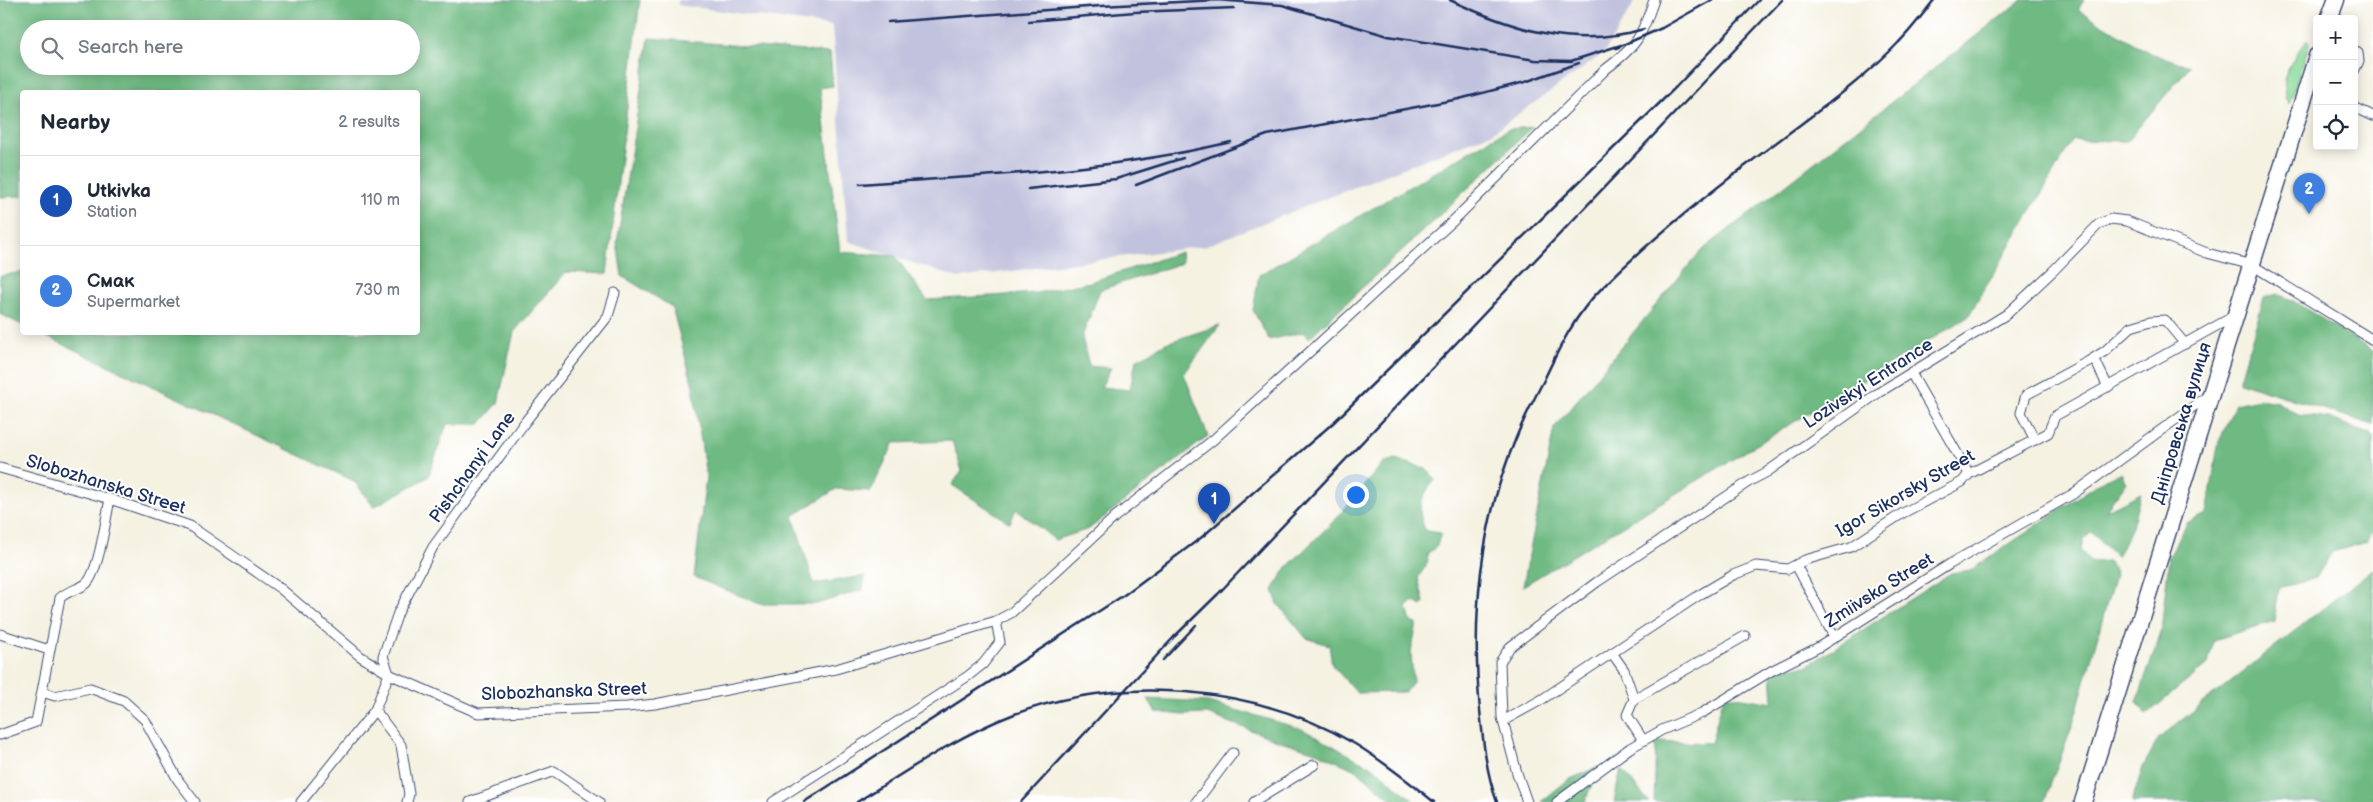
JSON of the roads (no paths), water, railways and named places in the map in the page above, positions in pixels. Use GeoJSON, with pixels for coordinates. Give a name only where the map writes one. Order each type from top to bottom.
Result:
{"type":"FeatureCollection","features":[{"type":"Feature","properties":{"kind":"highway"},"geometry":{"type":"LineString","coordinates":[[2330,15],[2336,0]]}},
{"type":"Feature","properties":{"kind":"highway","name":"Дніпровська вулиця"},"geometry":{"type":"LineString","coordinates":[[2083,802],[2316,60]]}},
{"type":"Feature","properties":{"kind":"street","name":"Slobozhanska Street"},"geometry":{"type":"LineString","coordinates":[[0,468],[110,499],[190,526],[281,589],[360,656],[389,674],[478,713],[627,707],[836,669],[996,621],[1011,613],[1116,516],[1213,440],[1452,222],[1606,69],[1630,51],[1643,30],[1654,0]]}},
{"type":"Feature","properties":{"kind":"street"},"geometry":{"type":"LineString","coordinates":[[2358,109],[2373,116]]}},
{"type":"Feature","properties":{"kind":"street","name":"Lozivskyi Entrance"},"geometry":{"type":"LineString","coordinates":[[1503,721],[1500,662],[1510,647],[1597,582],[1767,472],[1820,432],[2007,314],[2099,224],[2111,219],[2127,222],[2207,253],[2252,266],[2373,340]]}},
{"type":"Feature","properties":{"kind":"street","name":"Pishchanyi Lane"},"geometry":{"type":"LineString","coordinates":[[389,674],[383,656],[401,607],[433,546],[525,422],[608,316],[615,293]]}},
{"type":"Feature","properties":{"kind":"street","name":"Igor Sikorsky Street"},"geometry":{"type":"LineString","coordinates":[[1503,721],[1541,700],[1701,594],[1744,570],[1756,566],[1788,569],[1820,554],[1850,547],[1903,513],[1962,482],[1969,474],[2048,433],[2055,416],[2236,315]]}},
{"type":"Feature","properties":{"kind":"street"},"geometry":{"type":"LineString","coordinates":[[2035,440],[2021,413],[2026,395],[2094,358],[2131,328],[2151,321],[2164,320],[2176,331],[2185,344]]}},
{"type":"Feature","properties":{"kind":"street"},"geometry":{"type":"LineString","coordinates":[[2094,358],[2108,387]]}},
{"type":"Feature","properties":{"kind":"street"},"geometry":{"type":"LineString","coordinates":[[1911,373],[1969,474]]}},
{"type":"Feature","properties":{"kind":"street","name":"Zmiivska Street"},"geometry":{"type":"LineString","coordinates":[[1557,802],[1630,748],[1702,713],[1834,637],[1950,564],[2074,494],[2212,393]]}},
{"type":"Feature","properties":{"kind":"street"},"geometry":{"type":"LineString","coordinates":[[0,735],[36,722],[60,598],[66,591],[86,583],[94,572],[110,499]]}},
{"type":"Feature","properties":{"kind":"street"},"geometry":{"type":"LineString","coordinates":[[1796,565],[1834,637]]}},
{"type":"Feature","properties":{"kind":"street"},"geometry":{"type":"LineString","coordinates":[[774,802],[983,664],[1000,642],[996,621]]}},
{"type":"Feature","properties":{"kind":"street"},"geometry":{"type":"LineString","coordinates":[[0,634],[49,650]]}},
{"type":"Feature","properties":{"kind":"street"},"geometry":{"type":"LineString","coordinates":[[1644,740],[1627,715],[1634,699],[1745,636]]}},
{"type":"Feature","properties":{"kind":"street"},"geometry":{"type":"LineString","coordinates":[[1612,653],[1624,670],[1634,699]]}},
{"type":"Feature","properties":{"kind":"street"},"geometry":{"type":"LineString","coordinates":[[301,802],[375,710],[389,674]]}},
{"type":"Feature","properties":{"kind":"street"},"geometry":{"type":"LineString","coordinates":[[42,692],[55,696],[90,688],[124,700],[145,720],[178,780],[194,802]]}},
{"type":"Feature","properties":{"kind":"street"},"geometry":{"type":"LineString","coordinates":[[375,710],[401,745],[409,794],[407,802]]}},
{"type":"Feature","properties":{"kind":"street"},"geometry":{"type":"LineString","coordinates":[[1503,721],[1516,773],[1527,802]]}},
{"type":"Feature","properties":{"kind":"street"},"geometry":{"type":"LineString","coordinates":[[1196,802],[1233,753]]}},
{"type":"Feature","properties":{"kind":"street"},"geometry":{"type":"LineString","coordinates":[[1254,802],[1314,765]]}},
{"type":"Feature","properties":{"kind":"street"},"geometry":{"type":"LineString","coordinates":[[470,802],[554,771],[599,802]]}},
{"type":"Feature","properties":{"kind":"railway"},"geometry":{"type":"LineString","coordinates":[[888,22],[1101,6],[1217,0],[1282,5],[1388,36],[1535,60],[1571,61],[1621,45]]}},
{"type":"Feature","properties":{"kind":"railway"},"geometry":{"type":"LineString","coordinates":[[1450,0],[1521,28],[1569,37],[1618,35],[1644,29]]}},
{"type":"Feature","properties":{"kind":"railway"},"geometry":{"type":"LineString","coordinates":[[1616,48],[1662,28],[1712,0]]}},
{"type":"Feature","properties":{"kind":"railway"},"geometry":{"type":"LineString","coordinates":[[804,802],[1124,595],[1202,537],[1333,423],[1676,87],[1759,0]]}},
{"type":"Feature","properties":{"kind":"railway"},"geometry":{"type":"LineString","coordinates":[[1021,802],[1174,637],[1218,594],[1782,0]]}},
{"type":"Feature","properties":{"kind":"railway"},"geometry":{"type":"LineString","coordinates":[[1497,802],[1486,756],[1477,675],[1478,606],[1481,571],[1486,537],[1504,471],[1522,423],[1562,343],[1584,308],[1623,268],[1711,192],[1827,105],[1871,69],[1904,37],[1934,0]]}},
{"type":"Feature","properties":{"kind":"railway"},"geometry":{"type":"LineString","coordinates":[[1029,21],[1135,12],[1234,8]]}},
{"type":"Feature","properties":{"kind":"railway"},"geometry":{"type":"LineString","coordinates":[[1136,185],[1267,135],[1459,99],[1525,82],[1579,63]]}},
{"type":"Feature","properties":{"kind":"railway"},"geometry":{"type":"LineString","coordinates":[[860,184],[1000,175],[1093,166],[1139,160],[1231,142]]}},
{"type":"Feature","properties":{"kind":"railway"},"geometry":{"type":"LineString","coordinates":[[1028,189],[1116,179],[1183,158]]}},
{"type":"Feature","properties":{"kind":"railway"},"geometry":{"type":"LineString","coordinates":[[1163,660],[1196,625]]}},
{"type":"Feature","properties":{"kind":"railway"},"geometry":{"type":"LineString","coordinates":[[857,802],[952,744],[992,723],[1012,715],[1053,702],[1097,694],[1141,691],[1186,692],[1231,698],[1275,709],[1316,724],[1355,744],[1434,802]]}},
{"type":"Feature","properties":{"kind":"place","name":"Смак"},"geometry":{"type":"Point","coordinates":[2309,214]}},
{"type":"Feature","properties":{"kind":"place","name":"Utkivka"},"geometry":{"type":"Point","coordinates":[1214,524]}}]}
